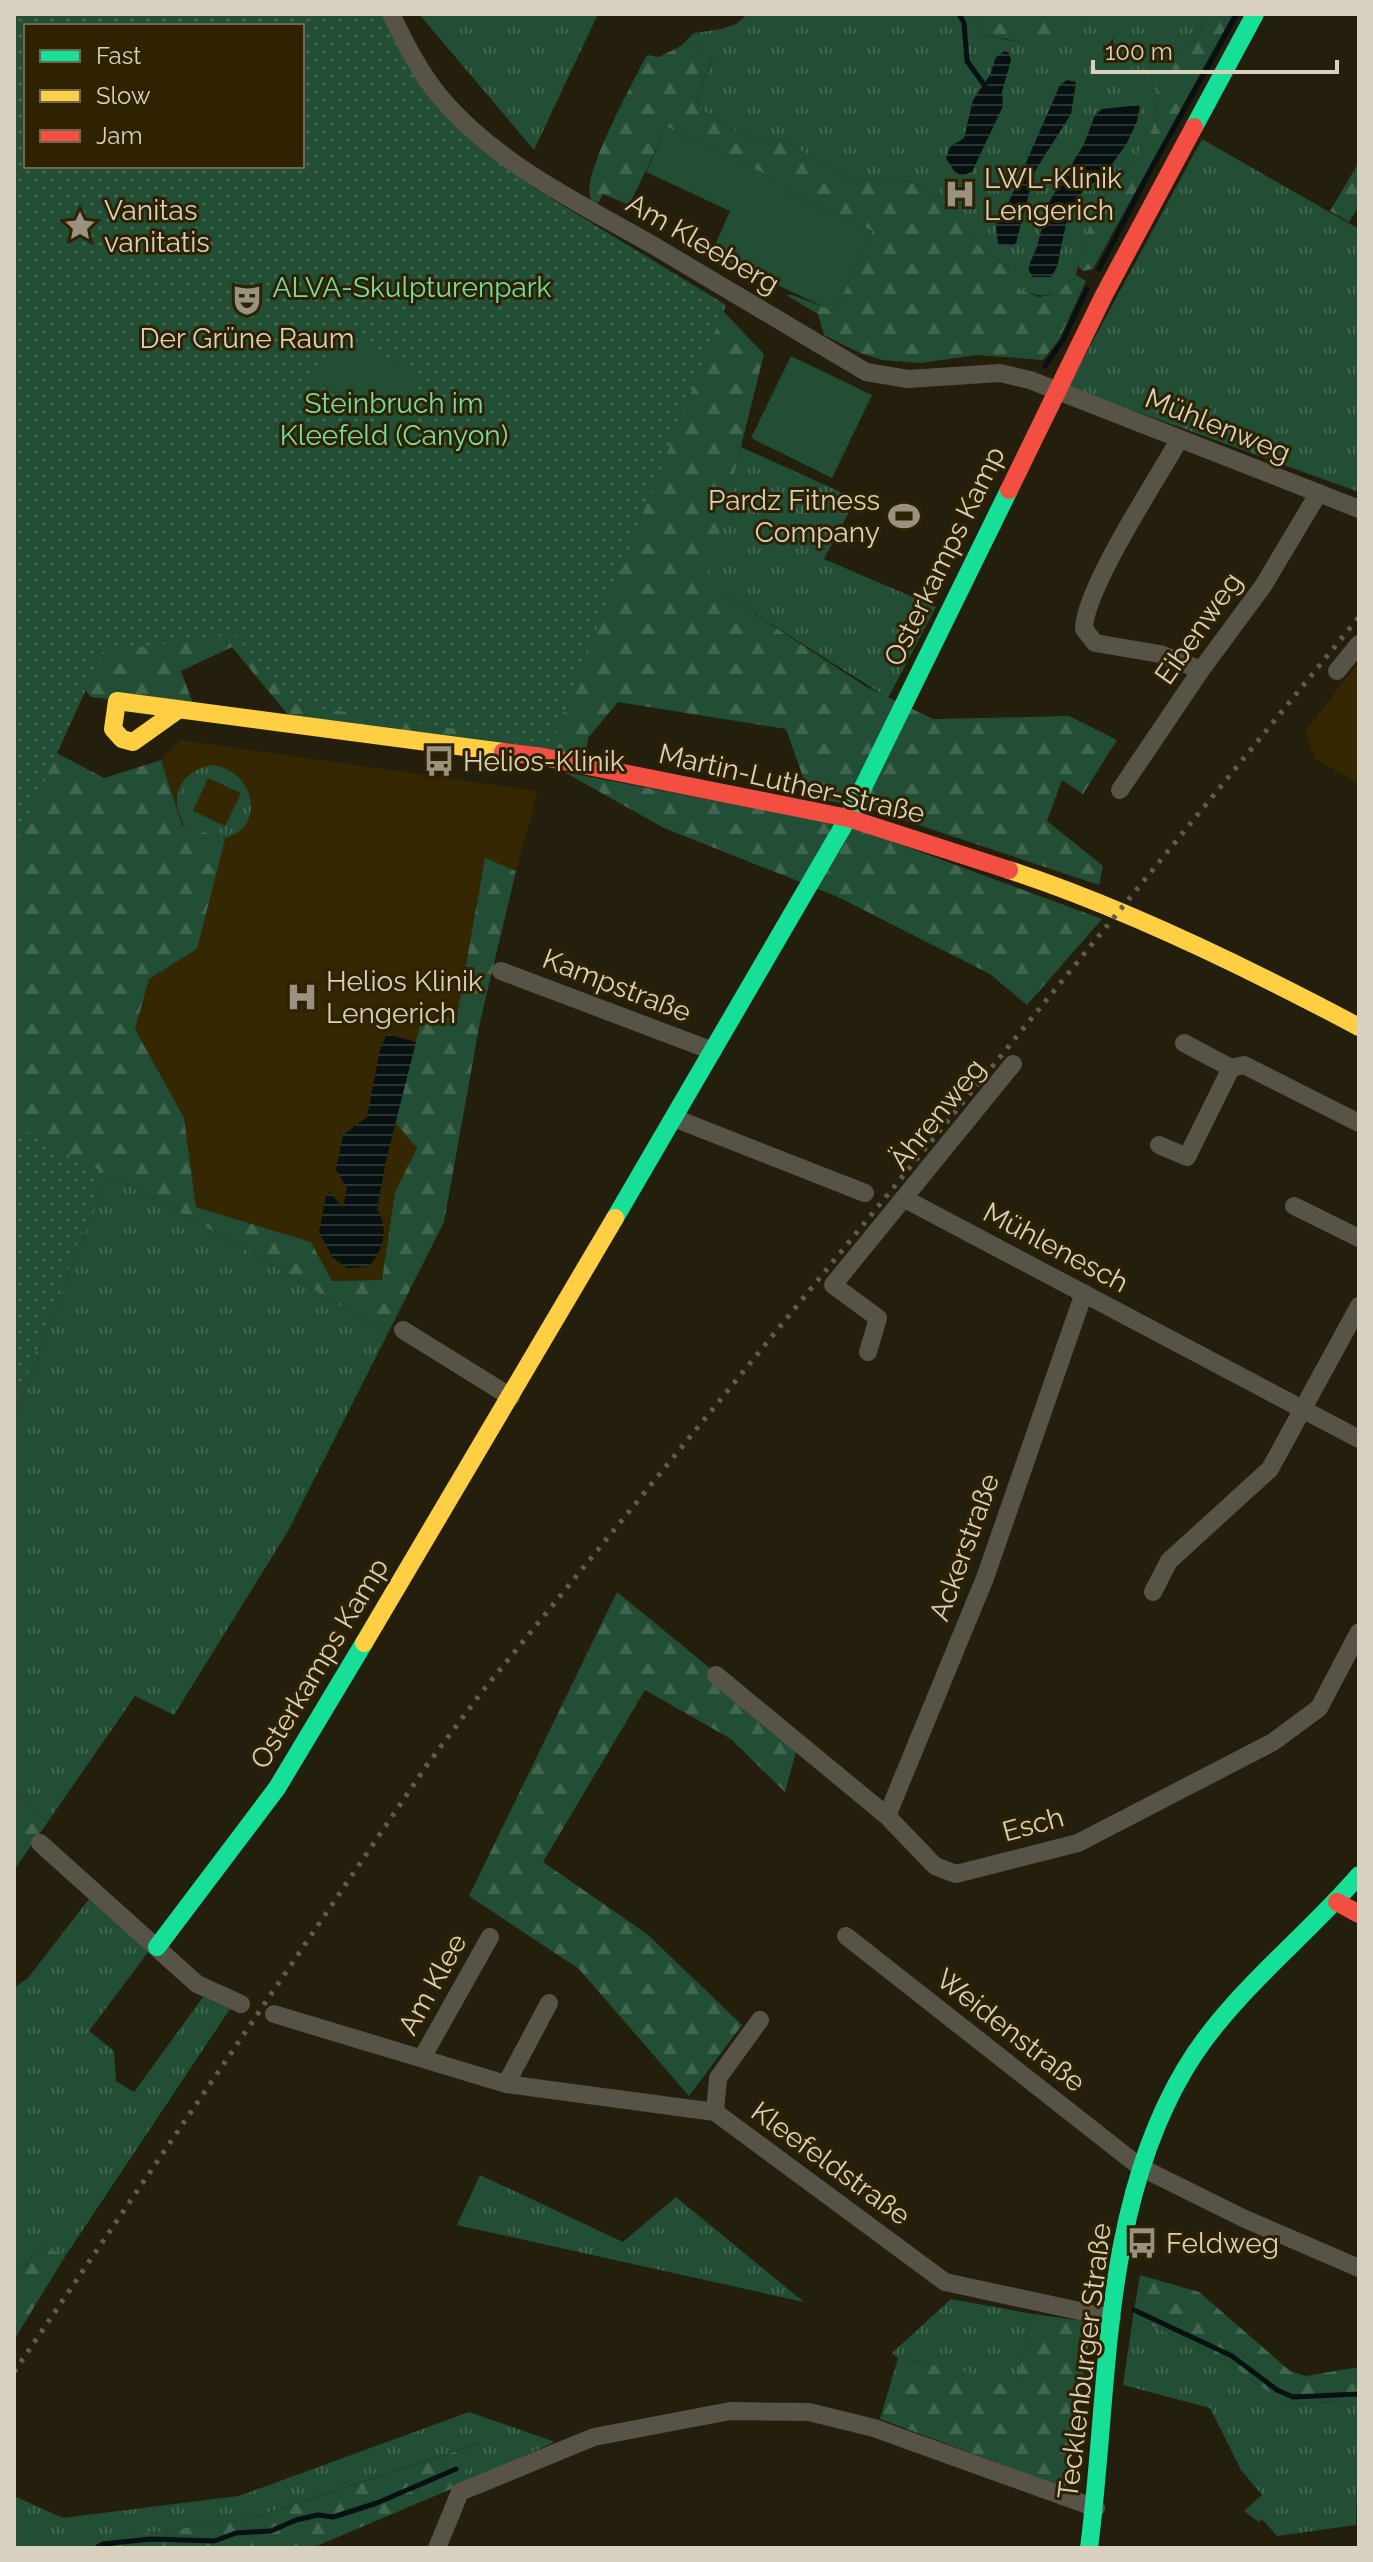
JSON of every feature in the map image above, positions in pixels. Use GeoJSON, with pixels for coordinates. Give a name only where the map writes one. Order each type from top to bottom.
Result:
{"type":"FeatureCollection","features":[{"type":"Feature","properties":{"kind":"street","name":"Am Kleeberg"},"geometry":{"type":"LineString","coordinates":[[391,14],[408,48],[440,97],[481,138],[542,184],[607,218],[866,372],[908,379],[1000,373],[1030,380],[1056,391]]}},
{"type":"Feature","properties":{"kind":"street","name":"Osterkamps Kamp"},"geometry":{"type":"LineString","coordinates":[[157,1947],[277,1788],[511,1397],[848,818],[1104,295],[1255,14]]}},
{"type":"Feature","properties":{"kind":"street","name":"Mühlenweg"},"geometry":{"type":"LineString","coordinates":[[1056,391],[1359,509]]}},
{"type":"Feature","properties":{"kind":"street"},"geometry":{"type":"LineString","coordinates":[[1179,440],[1104,571],[1087,609],[1084,629],[1095,643],[1160,654],[1201,670]]}},
{"type":"Feature","properties":{"kind":"street","name":"Eibenweg"},"geometry":{"type":"LineString","coordinates":[[1120,790],[1201,670],[1263,586],[1318,494]]}},
{"type":"Feature","properties":{"kind":"street"},"geometry":{"type":"LineString","coordinates":[[1337,671],[1359,644]]}},
{"type":"Feature","properties":{"kind":"street","name":"Martin-Luther-Straße"},"geometry":{"type":"LineString","coordinates":[[178,710],[543,757],[848,818],[1037,879],[1119,912],[1286,988],[1359,1027]]}},
{"type":"Feature","properties":{"kind":"street","name":"Kampstraße"},"geometry":{"type":"LineString","coordinates":[[501,971],[713,1051]]}},
{"type":"Feature","properties":{"kind":"street"},"geometry":{"type":"LineString","coordinates":[[1184,1043],[1231,1068],[1244,1065],[1359,1123]]}},
{"type":"Feature","properties":{"kind":"street","name":"Ährenweg"},"geometry":{"type":"LineString","coordinates":[[905,1199],[1013,1064]]}},
{"type":"Feature","properties":{"kind":"street"},"geometry":{"type":"LineString","coordinates":[[1159,1145],[1187,1157],[1231,1068]]}},
{"type":"Feature","properties":{"kind":"street"},"geometry":{"type":"LineString","coordinates":[[674,1118],[865,1193]]}},
{"type":"Feature","properties":{"kind":"street"},"geometry":{"type":"LineString","coordinates":[[868,1352],[878,1318],[833,1285],[905,1199]]}},
{"type":"Feature","properties":{"kind":"street","name":"Mühlenesch"},"geometry":{"type":"LineString","coordinates":[[905,1199],[1359,1439]]}},
{"type":"Feature","properties":{"kind":"street"},"geometry":{"type":"LineString","coordinates":[[1294,1206],[1359,1238]]}},
{"type":"Feature","properties":{"kind":"street","name":"Ackerstraße"},"geometry":{"type":"LineString","coordinates":[[887,1816],[985,1578],[1084,1293]]}},
{"type":"Feature","properties":{"kind":"street"},"geometry":{"type":"LineString","coordinates":[[1153,1592],[1169,1561],[1270,1469],[1359,1306]]}},
{"type":"Feature","properties":{"kind":"street"},"geometry":{"type":"LineString","coordinates":[[403,1330],[511,1397]]}},
{"type":"Feature","properties":{"kind":"street","name":"Esch"},"geometry":{"type":"LineString","coordinates":[[716,1675],[887,1816],[935,1866],[956,1874],[1078,1843],[1273,1742],[1319,1708],[1359,1632]]}},
{"type":"Feature","properties":{"kind":"street"},"geometry":{"type":"LineString","coordinates":[[40,1843],[197,1984],[241,2004]]}},
{"type":"Feature","properties":{"kind":"street","name":"Tecklenburger Straße"},"geometry":{"type":"LineString","coordinates":[[1089,2548],[1096,2508],[1112,2318],[1124,2240],[1140,2167],[1173,2089],[1210,2034],[1252,1985],[1337,1902],[1359,1875]]}},
{"type":"Feature","properties":{"kind":"street"},"geometry":{"type":"LineString","coordinates":[[1337,1902],[1359,1914]]}},
{"type":"Feature","properties":{"kind":"street","name":"Weidenstraße"},"geometry":{"type":"LineString","coordinates":[[846,1936],[1140,2167],[1245,2219],[1359,2268]]}},
{"type":"Feature","properties":{"kind":"street","name":"Am Klee"},"geometry":{"type":"LineString","coordinates":[[422,2058],[490,1937]]}},
{"type":"Feature","properties":{"kind":"street"},"geometry":{"type":"LineString","coordinates":[[506,2084],[549,2003]]}},
{"type":"Feature","properties":{"kind":"street","name":"Kleefeldstraße"},"geometry":{"type":"LineString","coordinates":[[274,2014],[506,2084],[715,2112],[945,2282],[1112,2318]]}},
{"type":"Feature","properties":{"kind":"street"},"geometry":{"type":"LineString","coordinates":[[715,2112],[718,2078],[760,2020]]}},
{"type":"Feature","properties":{"kind":"street"},"geometry":{"type":"LineString","coordinates":[[437,2548],[460,2492],[594,2437],[730,2411],[809,2412],[874,2428],[1096,2508]]}},
{"type":"Feature","properties":{"kind":"shaded area"},"geometry":{"type":"Polygon","coordinates":[[[1005,51],[1011,60],[1002,92],[1003,106],[972,172],[962,176],[954,171],[946,158],[950,147],[964,138],[973,100],[990,75],[996,57],[1005,51]]]}},
{"type":"Feature","properties":{"kind":"shaded area"},"geometry":{"type":"Polygon","coordinates":[[[1067,80],[1076,82],[1071,114],[1035,171],[1016,243],[1012,246],[998,244],[996,225],[1060,85],[1067,80]]]}},
{"type":"Feature","properties":{"kind":"shaded area"},"geometry":{"type":"Polygon","coordinates":[[[1140,105],[1127,143],[1108,170],[1082,192],[1066,224],[1057,267],[1051,277],[1033,277],[1029,265],[1048,204],[1084,144],[1095,115],[1102,109],[1140,105]]]}},
{"type":"Feature","properties":{"kind":"shaded area"},"geometry":{"type":"Polygon","coordinates":[[[1359,661],[1359,784],[1315,759],[1305,732],[1359,661]]]}},
{"type":"Feature","properties":{"kind":"shaded area","name":"Helios Klinik Lengerich"},"geometry":{"type":"Polygon","coordinates":[[[181,740],[538,791],[516,871],[485,859],[457,1015],[417,1148],[395,1192],[382,1280],[332,1281],[311,1242],[196,1207],[184,1118],[135,1029],[149,979],[197,949],[224,839],[182,825],[161,760],[181,740]]]}},
{"type":"Feature","properties":{"kind":"shaded area"},"geometry":{"type":"Polygon","coordinates":[[[387,1034],[416,1042],[377,1209],[384,1232],[381,1246],[369,1266],[348,1268],[333,1258],[319,1232],[326,1196],[330,1192],[343,1208],[347,1188],[336,1170],[343,1135],[367,1117],[380,1049],[387,1034]]]}},
{"type":"Feature","properties":{"kind":"green space","name":"Steinbruch im Kleefeld (Canyon)"},"geometry":{"type":"Polygon","coordinates":[[[14,14],[383,14],[416,77],[472,141],[534,188],[726,305],[551,744],[294,704],[235,634],[103,652],[14,848],[14,14]]]}},
{"type":"Feature","properties":{"kind":"green space"},"geometry":{"type":"Polygon","coordinates":[[[419,14],[598,14],[534,150],[419,14]]]}},
{"type":"Feature","properties":{"kind":"green space","name":"LWL-Klinik Lengerich"},"geometry":{"type":"Polygon","coordinates":[[[748,14],[949,14],[975,19],[982,36],[1031,42],[1058,36],[1091,14],[1205,14],[1194,43],[1183,48],[1164,48],[1147,70],[1159,91],[1151,133],[1098,208],[1086,237],[1075,279],[1055,293],[1037,295],[1020,290],[1008,267],[977,244],[974,231],[948,206],[914,182],[846,178],[798,149],[770,136],[754,141],[699,109],[696,98],[713,58],[699,48],[681,46],[694,33],[736,24],[748,14]]]}},
{"type":"Feature","properties":{"kind":"green space"},"geometry":{"type":"Polygon","coordinates":[[[949,14],[1091,14],[1058,37],[1031,43],[982,36],[975,19],[949,14]]]}},
{"type":"Feature","properties":{"kind":"green space"},"geometry":{"type":"Polygon","coordinates":[[[1205,14],[1233,14],[1093,269],[1083,271],[1078,266],[1096,211],[1152,128],[1159,91],[1147,70],[1164,48],[1183,48],[1194,43],[1205,14]]]}},
{"type":"Feature","properties":{"kind":"green space"},"geometry":{"type":"Polygon","coordinates":[[[681,46],[699,48],[713,57],[696,98],[699,109],[754,141],[770,136],[846,178],[914,182],[963,216],[974,231],[977,244],[1008,267],[1021,290],[1039,297],[1050,295],[1075,279],[1076,275],[1086,281],[1059,340],[1043,360],[977,355],[920,363],[883,360],[860,353],[824,335],[818,314],[786,295],[835,311],[872,231],[789,193],[791,187],[667,127],[629,205],[603,194],[597,205],[593,202],[590,184],[594,168],[611,126],[647,55],[659,57],[681,46]]]}},
{"type":"Feature","properties":{"kind":"green space"},"geometry":{"type":"Polygon","coordinates":[[[667,127],[792,187],[789,193],[872,231],[835,312],[711,254],[730,211],[646,172],[667,127]]]}},
{"type":"Feature","properties":{"kind":"green space"},"geometry":{"type":"Polygon","coordinates":[[[1202,139],[1359,229],[1359,492],[1068,387],[1202,139]]]}},
{"type":"Feature","properties":{"kind":"green space"},"geometry":{"type":"Polygon","coordinates":[[[1359,162],[1359,206],[1349,222],[1330,211],[1359,162]]]}},
{"type":"Feature","properties":{"kind":"green space"},"geometry":{"type":"Polygon","coordinates":[[[720,308],[764,354],[707,583],[865,686],[933,719],[1069,716],[1117,740],[1083,794],[1062,780],[1047,821],[1103,866],[1099,885],[870,809],[810,797],[786,729],[618,702],[588,738],[586,756],[288,715],[232,647],[181,671],[195,709],[91,697],[76,680],[98,601],[720,308]]]}},
{"type":"Feature","properties":{"kind":"green space"},"geometry":{"type":"Polygon","coordinates":[[[357,342],[415,372],[410,443],[363,410],[304,377],[357,342]]]}},
{"type":"Feature","properties":{"kind":"green space"},"geometry":{"type":"Polygon","coordinates":[[[791,356],[872,395],[832,478],[751,438],[791,356]]]}},
{"type":"Feature","properties":{"kind":"green space"},"geometry":{"type":"Polygon","coordinates":[[[741,447],[856,499],[824,559],[936,607],[888,698],[706,583],[741,447]]]}},
{"type":"Feature","properties":{"kind":"green space"},"geometry":{"type":"Polygon","coordinates":[[[49,749],[104,778],[161,760],[182,825],[225,839],[197,949],[149,979],[135,1029],[184,1118],[196,1207],[311,1242],[332,1281],[382,1280],[395,1192],[417,1148],[395,1122],[420,1025],[457,1015],[485,858],[516,871],[480,1022],[444,1222],[388,1333],[194,1220],[108,1175],[14,1420],[14,830],[49,749]]]}},
{"type":"Feature","properties":{"kind":"green space"},"geometry":{"type":"Polygon","coordinates":[[[211,765],[227,769],[239,777],[247,788],[250,813],[246,824],[237,833],[215,838],[187,829],[177,798],[184,781],[211,765]],[[208,778],[193,811],[225,826],[241,793],[208,778]]]}},
{"type":"Feature","properties":{"kind":"green space"},"geometry":{"type":"Polygon","coordinates":[[[564,772],[853,827],[1102,919],[1027,1005],[990,974],[838,897],[664,828],[564,772]]]}},
{"type":"Feature","properties":{"kind":"green space"},"geometry":{"type":"Polygon","coordinates":[[[14,1125],[104,1173],[14,1409],[14,1125]]]}},
{"type":"Feature","properties":{"kind":"green space"},"geometry":{"type":"Polygon","coordinates":[[[108,1175],[194,1220],[388,1333],[288,1531],[174,1715],[135,1696],[47,1823],[14,1790],[14,1420],[108,1175]]]}},
{"type":"Feature","properties":{"kind":"green space"},"geometry":{"type":"Polygon","coordinates":[[[617,1592],[799,1741],[785,1792],[731,1739],[645,1690],[543,1862],[647,1934],[742,2025],[689,2096],[579,1969],[469,1896],[617,1592]]]}},
{"type":"Feature","properties":{"kind":"green space"},"geometry":{"type":"Polygon","coordinates":[[[14,1790],[47,1823],[14,1870],[14,1790]]]}},
{"type":"Feature","properties":{"kind":"green space"},"geometry":{"type":"Polygon","coordinates":[[[89,1899],[149,1951],[89,2031],[114,2051],[116,2081],[134,2092],[203,1997],[230,2009],[66,2255],[42,2247],[14,2276],[14,1988],[28,1978],[89,1899]]]}},
{"type":"Feature","properties":{"kind":"green space"},"geometry":{"type":"Polygon","coordinates":[[[480,2175],[623,2242],[676,2197],[804,2302],[457,2225],[480,2175]]]}},
{"type":"Feature","properties":{"kind":"green space"},"geometry":{"type":"Polygon","coordinates":[[[42,2247],[66,2255],[14,2340],[14,2276],[42,2247]]]}},
{"type":"Feature","properties":{"kind":"green space"},"geometry":{"type":"Polygon","coordinates":[[[1140,2275],[1199,2292],[1290,2371],[1306,2376],[1359,2367],[1359,2401],[1291,2404],[1279,2400],[1229,2363],[1133,2317],[1140,2275]]]}},
{"type":"Feature","properties":{"kind":"green space"},"geometry":{"type":"Polygon","coordinates":[[[951,2299],[1033,2314],[1016,2383],[898,2358],[892,2353],[951,2299]]]}},
{"type":"Feature","properties":{"kind":"green space"},"geometry":{"type":"Polygon","coordinates":[[[1033,2314],[1092,2322],[1065,2488],[880,2419],[898,2358],[1016,2382],[1033,2314]]]}},
{"type":"Feature","properties":{"kind":"green space"},"geometry":{"type":"Polygon","coordinates":[[[1133,2317],[1229,2363],[1279,2400],[1291,2404],[1359,2401],[1356,2525],[1277,2536],[1262,2519],[1259,2522],[1244,2511],[1262,2495],[1241,2470],[1210,2408],[1123,2385],[1133,2317]]]}},
{"type":"Feature","properties":{"kind":"green space"},"geometry":{"type":"Polygon","coordinates":[[[469,2412],[555,2442],[456,2487],[480,2443],[246,2520],[131,2535],[91,2548],[14,2548],[14,2496],[63,2518],[239,2496],[469,2412]]]}},
{"type":"Feature","properties":{"kind":"green space"},"geometry":{"type":"Polygon","coordinates":[[[481,2443],[456,2487],[312,2548],[91,2548],[131,2535],[246,2520],[481,2443]]]}},
{"type":"Feature","properties":{"kind":"waterway"},"geometry":{"type":"LineString","coordinates":[[959,14],[964,23],[967,61],[985,86]]}},
{"type":"Feature","properties":{"kind":"waterway"},"geometry":{"type":"LineString","coordinates":[[1099,269],[1237,14]]}},
{"type":"Feature","properties":{"kind":"waterway"},"geometry":{"type":"LineString","coordinates":[[1045,366],[1063,340],[1087,289]]}},
{"type":"Feature","properties":{"kind":"waterway"},"geometry":{"type":"LineString","coordinates":[[1134,2310],[1232,2356],[1277,2390],[1293,2397],[1359,2394]]}},
{"type":"Feature","properties":{"kind":"waterway"},"geometry":{"type":"LineString","coordinates":[[96,2548],[103,2544],[151,2539],[214,2541],[236,2533],[271,2531],[296,2520],[318,2515],[333,2517],[377,2503],[456,2469]]}},
{"type":"Feature","properties":{"kind":"railway"},"geometry":{"type":"LineString","coordinates":[[14,2372],[427,1765],[481,1693],[1359,617]]}},
{"type":"Feature","properties":{"kind":"traffic: fast"},"geometry":{"type":"LineString","coordinates":[[1194,127],[1255,14]]}},
{"type":"Feature","properties":{"kind":"traffic: fast"},"geometry":{"type":"LineString","coordinates":[[615,1218],[848,818],[1009,490]]}},
{"type":"Feature","properties":{"kind":"traffic: fast"},"geometry":{"type":"LineString","coordinates":[[157,1947],[277,1788],[364,1643]]}},
{"type":"Feature","properties":{"kind":"traffic: fast"},"geometry":{"type":"LineString","coordinates":[[1089,2548],[1113,2302],[1137,2182],[1157,2124],[1185,2069],[1223,2017],[1359,1875]]}},
{"type":"Feature","properties":{"kind":"traffic: slow"},"geometry":{"type":"LineString","coordinates":[[178,710],[133,742],[122,739],[113,729],[117,701],[503,752]]}},
{"type":"Feature","properties":{"kind":"traffic: slow"},"geometry":{"type":"LineString","coordinates":[[1009,870],[1098,902],[1187,941],[1359,1027]]}},
{"type":"Feature","properties":{"kind":"traffic: slow"},"geometry":{"type":"LineString","coordinates":[[364,1643],[615,1218]]}},
{"type":"Feature","properties":{"kind":"traffic: jam"},"geometry":{"type":"LineString","coordinates":[[1009,490],[1104,295],[1194,127]]}},
{"type":"Feature","properties":{"kind":"traffic: jam"},"geometry":{"type":"LineString","coordinates":[[503,752],[543,757],[848,818],[1009,870]]}},
{"type":"Feature","properties":{"kind":"traffic: jam"},"geometry":{"type":"LineString","coordinates":[[1337,1902],[1359,1914]]}},
{"type":"Feature","properties":{"kind":"place","name":"LWL-Klinik Lengerich"},"geometry":{"type":"Point","coordinates":[960,194]}},
{"type":"Feature","properties":{"kind":"place","name":"Vanitas vanitatis"},"geometry":{"type":"Point","coordinates":[80,226]}},
{"type":"Feature","properties":{"kind":"place","name":"Der Grüne Raum"},"geometry":{"type":"Point","coordinates":[247,300]}},
{"type":"Feature","properties":{"kind":"place","name":"Pardz Fitness Company"},"geometry":{"type":"Point","coordinates":[904,516]}},
{"type":"Feature","properties":{"kind":"place","name":"Helios-Klinik"},"geometry":{"type":"Point","coordinates":[439,761]}},
{"type":"Feature","properties":{"kind":"place","name":"Helios Klinik Lengerich"},"geometry":{"type":"Point","coordinates":[302,997]}},
{"type":"Feature","properties":{"kind":"place","name":"Feldweg"},"geometry":{"type":"Point","coordinates":[1142,2243]}},
{"type":"Feature","properties":{"kind":"park label","name":"ALVA-Skulpturenpark"},"geometry":{"type":"Point","coordinates":[412,287]}}]}
